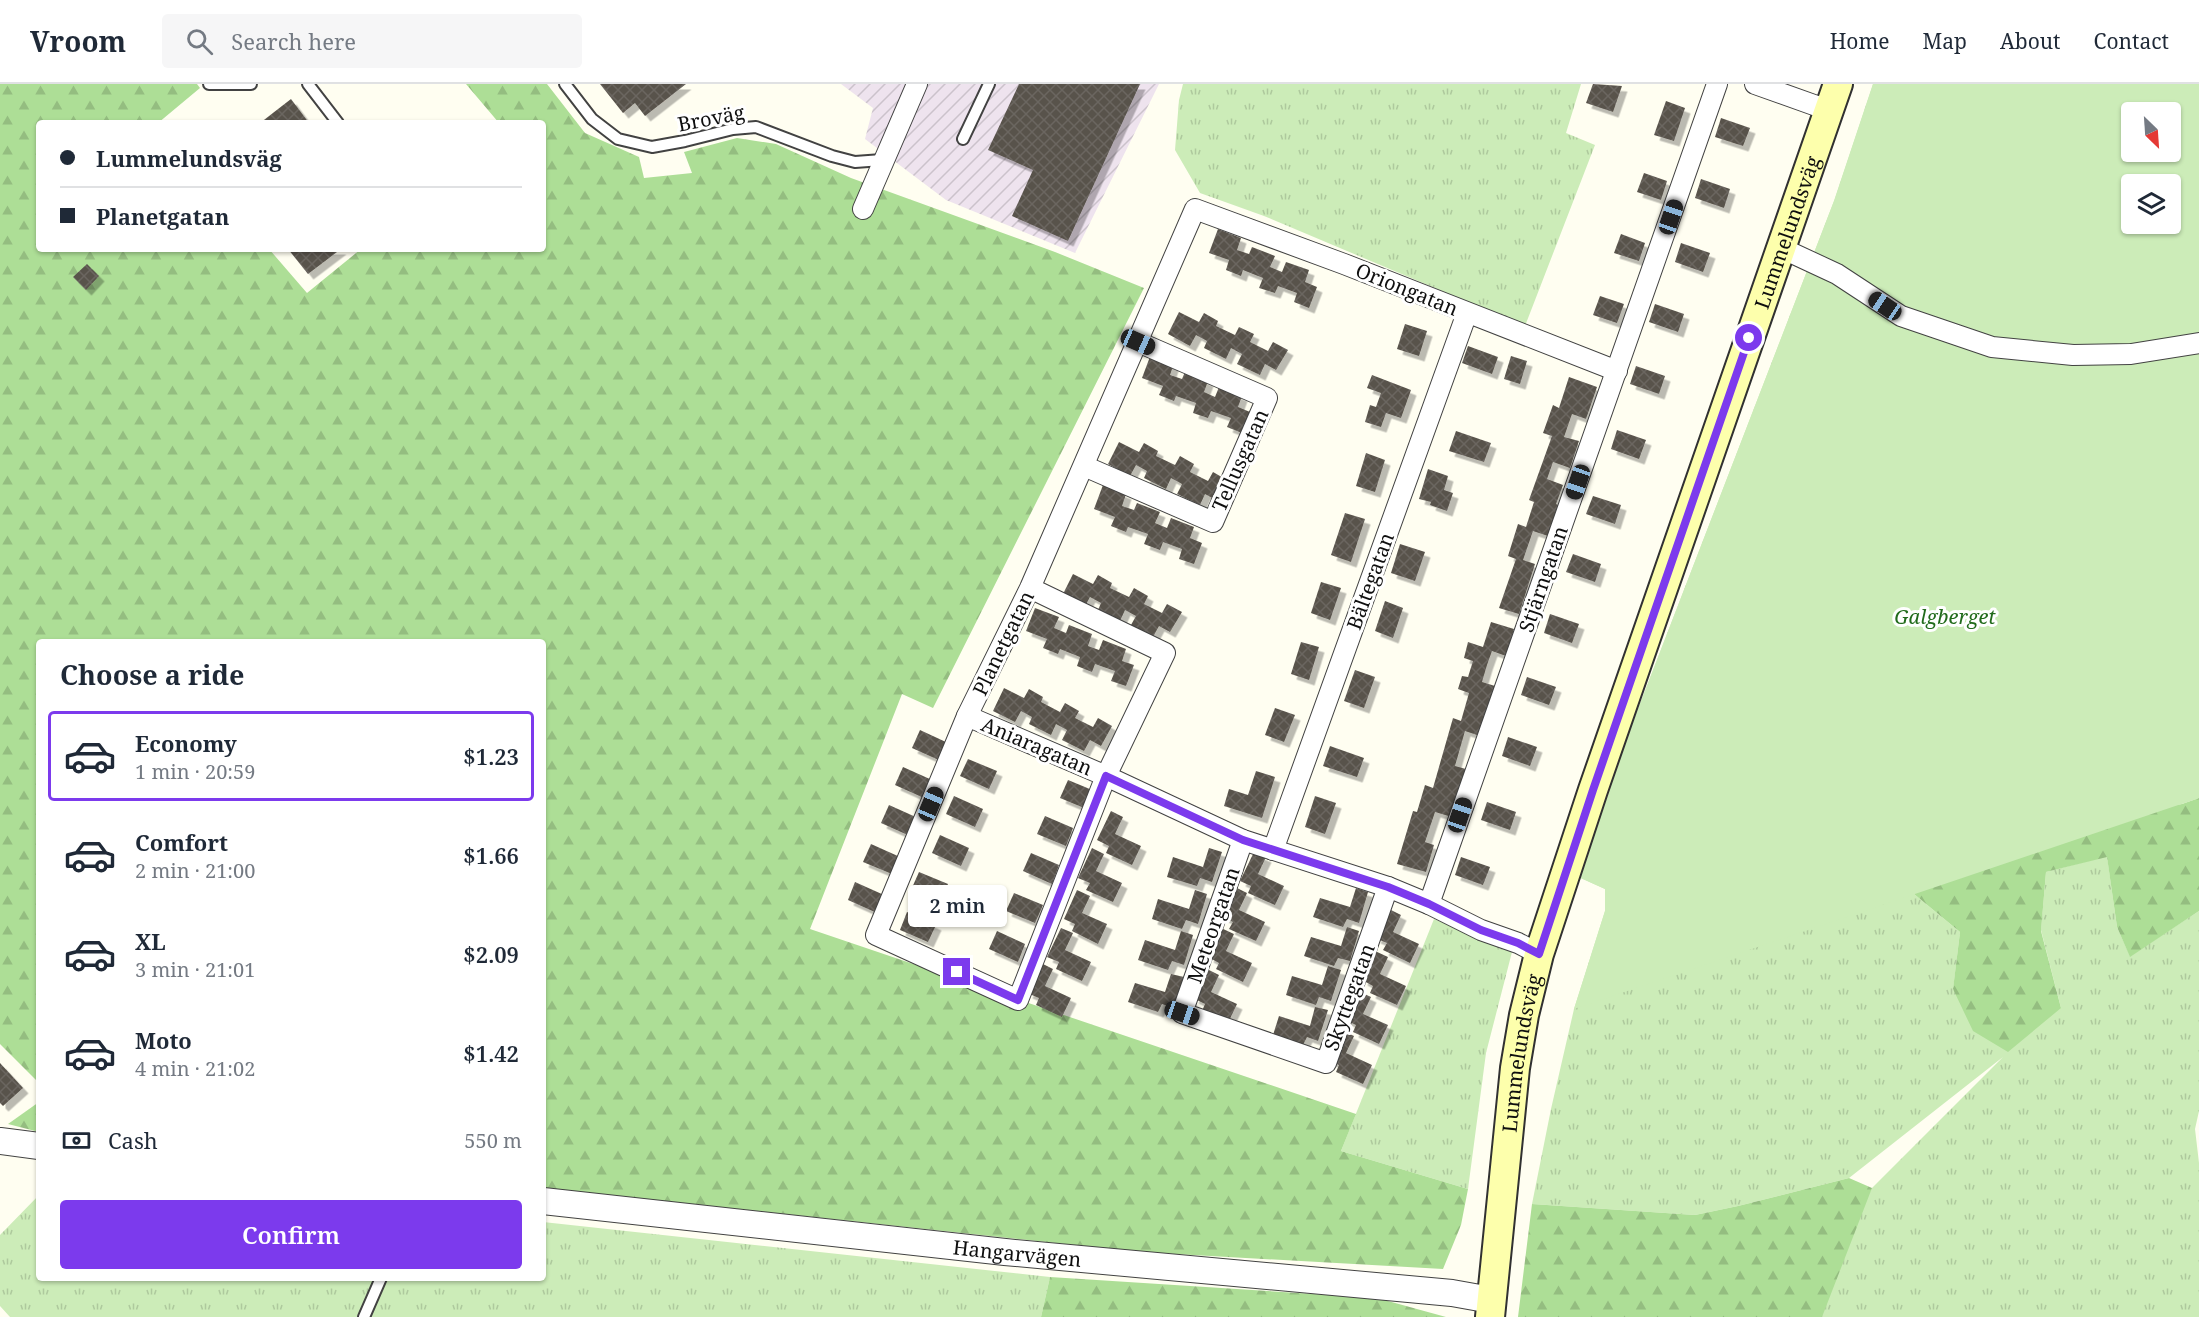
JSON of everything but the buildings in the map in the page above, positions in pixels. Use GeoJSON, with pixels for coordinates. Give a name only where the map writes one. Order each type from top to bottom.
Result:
{"type":"FeatureCollection","features":[{"type":"Feature","properties":{"kind":"main road","name":"Lummelundsväg"},"geometry":{"type":"LineString","coordinates":[[1491,1309],[1515,1068],[1524,1016],[1539,954],[1779,247],[1833,97]]}},
{"type":"Feature","properties":{"kind":"street"},"geometry":{"type":"LineString","coordinates":[[863,208],[916,84]]}},
{"type":"Feature","properties":{"kind":"street","name":"Stjärngatan"},"geometry":{"type":"LineString","coordinates":[[1429,904],[1717,84]]}},
{"type":"Feature","properties":{"kind":"street"},"geometry":{"type":"LineString","coordinates":[[1755,84],[1833,97]]}},
{"type":"Feature","properties":{"kind":"street","name":"Oriongatan"},"geometry":{"type":"LineString","coordinates":[[1196,209],[1617,371]]}},
{"type":"Feature","properties":{"kind":"street","name":"Planetgatan"},"geometry":{"type":"LineString","coordinates":[[1106,776],[1018,1000],[876,935],[967,716],[1030,588],[1196,209]]}},
{"type":"Feature","properties":{"kind":"street"},"geometry":{"type":"LineString","coordinates":[[1779,247],[1837,274],[1901,316],[1992,347],[2073,355],[2131,354],[2199,343]]}},
{"type":"Feature","properties":{"kind":"street","name":"Bältegatan"},"geometry":{"type":"LineString","coordinates":[[1273,850],[1467,313]]}},
{"type":"Feature","properties":{"kind":"street","name":"Tellusgatan"},"geometry":{"type":"LineString","coordinates":[[1084,466],[1213,522],[1267,398],[1138,342]]}},
{"type":"Feature","properties":{"kind":"street"},"geometry":{"type":"LineString","coordinates":[[1030,588],[1165,653],[1106,776]]}},
{"type":"Feature","properties":{"kind":"street","name":"Aniaragatan"},"geometry":{"type":"LineString","coordinates":[[967,716],[1106,776],[1243,840],[1388,887],[1539,954]]}},
{"type":"Feature","properties":{"kind":"street","name":"Meteorgatan"},"geometry":{"type":"LineString","coordinates":[[1243,840],[1182,1013],[1247,1035]]}},
{"type":"Feature","properties":{"kind":"street","name":"Skyttegatan"},"geometry":{"type":"LineString","coordinates":[[1247,1035],[1326,1063],[1388,887]]}},
{"type":"Feature","properties":{"kind":"street"},"geometry":{"type":"LineString","coordinates":[[0,1142],[36,1146]]}},
{"type":"Feature","properties":{"kind":"street","name":"Hangarvägen"},"geometry":{"type":"LineString","coordinates":[[546,1201],[1005,1252],[1452,1293],[1491,1309]]}},
{"type":"Feature","properties":{"kind":"lane"},"geometry":{"type":"LineString","coordinates":[[209,84],[251,84]]}},
{"type":"Feature","properties":{"kind":"lane"},"geometry":{"type":"LineString","coordinates":[[308,84],[336,120]]}},
{"type":"Feature","properties":{"kind":"lane","name":"Broväg"},"geometry":{"type":"LineString","coordinates":[[565,84],[592,119],[618,139],[652,147],[733,129],[756,127],[832,156],[855,162],[882,160]]}},
{"type":"Feature","properties":{"kind":"lane"},"geometry":{"type":"LineString","coordinates":[[963,139],[989,84]]}},
{"type":"Feature","properties":{"kind":"lane"},"geometry":{"type":"LineString","coordinates":[[364,1317],[380,1281]]}},
{"type":"Feature","properties":{"kind":"shaded area"},"geometry":{"type":"Polygon","coordinates":[[[841,84],[1159,84],[1075,253],[946,200],[865,139],[873,108],[841,84]]]}},
{"type":"Feature","properties":{"kind":"green space"},"geometry":{"type":"Polygon","coordinates":[[[0,84],[197,84],[200,88],[162,120],[36,120],[36,252],[272,252],[307,293],[357,252],[546,252],[546,120],[496,120],[466,84],[547,84],[585,133],[639,157],[644,178],[692,173],[684,152],[737,138],[776,144],[851,178],[1055,252],[1144,288],[933,708],[902,694],[810,929],[1356,1114],[1341,1151],[1468,1189],[1461,1225],[1443,1269],[1140,1252],[546,1188],[546,639],[36,639],[36,1080],[0,1044],[0,84]]]}},
{"type":"Feature","properties":{"kind":"green space"},"geometry":{"type":"Polygon","coordinates":[[[1183,84],[1581,84],[1566,133],[1595,145],[1525,326],[1264,216],[1200,193],[1175,150],[1179,100],[1183,84]]]}},
{"type":"Feature","properties":{"kind":"green space","name":"Galgberget"},"geometry":{"type":"Polygon","coordinates":[[[1873,84],[2199,84],[2199,798],[1914,894],[1960,932],[1953,990],[2061,1008],[2041,930],[2046,872],[2107,856],[2117,927],[2130,956],[2199,911],[2199,1111],[2195,1129],[2199,1163],[2199,1317],[1815,1317],[1824,1275],[1872,1188],[2003,1057],[1849,1178],[1695,1215],[1532,1204],[1574,1009],[1605,911],[1605,889],[1574,875],[1834,201],[1873,84]]]}},
{"type":"Feature","properties":{"kind":"green space","name":"Galgberget"},"geometry":{"type":"Polygon","coordinates":[[[1873,84],[2199,84],[2199,798],[1574,1009],[1605,911],[1605,889],[1574,875],[1834,201],[1873,84]]]}},
{"type":"Feature","properties":{"kind":"green space"},"geometry":{"type":"Polygon","coordinates":[[[2199,798],[2199,911],[2130,957],[2117,927],[2107,857],[2046,872],[2041,931],[2061,1008],[2008,1052],[1973,1031],[1953,989],[1960,932],[1914,894],[1859,865],[2182,804],[2199,798]]]}},
{"type":"Feature","properties":{"kind":"green space"},"geometry":{"type":"Polygon","coordinates":[[[1434,919],[1512,952],[1486,1053],[1468,1189],[1341,1151],[1434,919]]]}},
{"type":"Feature","properties":{"kind":"green space"},"geometry":{"type":"Polygon","coordinates":[[[36,1104],[36,1131],[8,1124],[36,1104]]]}},
{"type":"Feature","properties":{"kind":"green space"},"geometry":{"type":"Polygon","coordinates":[[[1849,1178],[1872,1188],[1822,1317],[1518,1317],[1532,1204],[1695,1215],[1849,1178]]]}},
{"type":"Feature","properties":{"kind":"green space"},"geometry":{"type":"Polygon","coordinates":[[[36,1198],[36,1281],[546,1281],[546,1222],[1050,1277],[1041,1317],[10,1317],[0,1306],[0,1235],[36,1198]]]}},
{"type":"Feature","properties":{"kind":"green space"},"geometry":{"type":"Polygon","coordinates":[[[1050,1277],[1377,1298],[1446,1317],[1041,1317],[1050,1277]]]}},
{"type":"Feature","properties":{"kind":"route"},"geometry":{"type":"LineString","coordinates":[[957,972],[1018,1000],[1106,776],[1243,840],[1388,887],[1539,954],[1593,790],[1749,338]]}}]}
